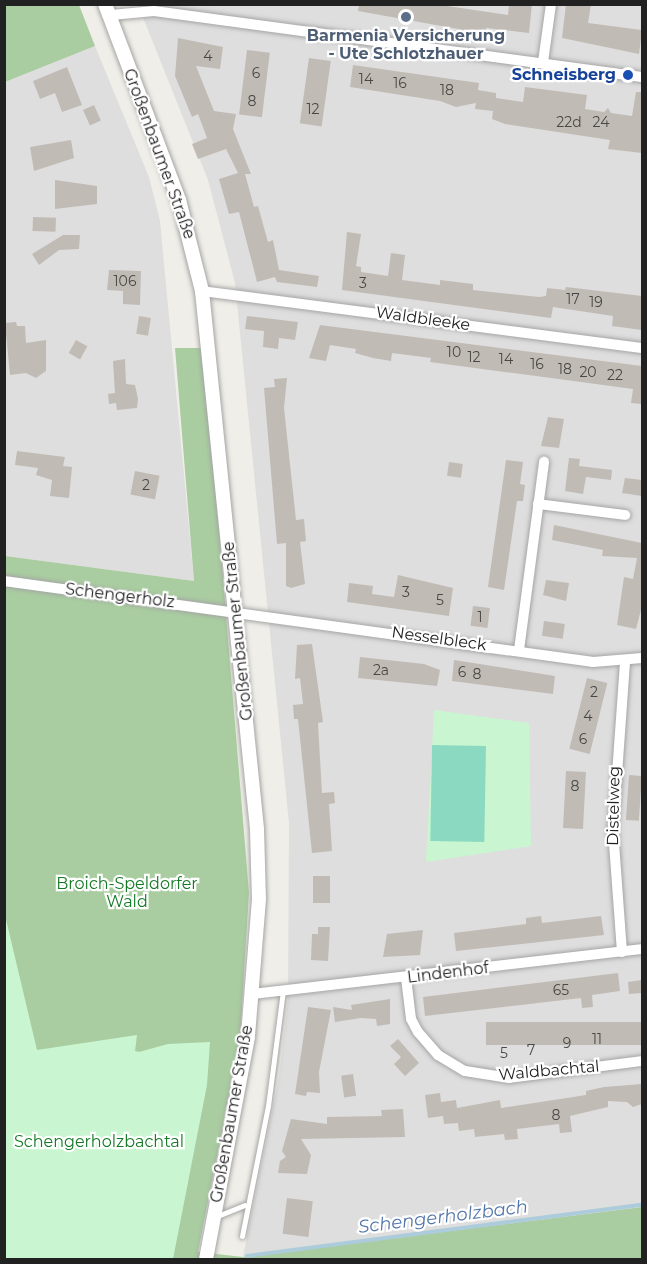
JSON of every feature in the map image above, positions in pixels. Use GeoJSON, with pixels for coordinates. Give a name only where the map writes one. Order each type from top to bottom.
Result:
{"type":"FeatureCollection","features":[{"type":"Feature","properties":{"kind":"street"},"geometry":{"type":"LineString","coordinates":[[543,62],[551,4]]}},
{"type":"Feature","properties":{"kind":"street"},"geometry":{"type":"LineString","coordinates":[[109,8],[154,11],[642,77]]}},
{"type":"Feature","properties":{"kind":"street","name":"Großenbaumer Straße"},"geometry":{"type":"LineString","coordinates":[[109,8],[179,200],[202,291],[257,829],[259,899],[253,994],[206,1260]]}},
{"type":"Feature","properties":{"kind":"street","name":"Waldbleeke"},"geometry":{"type":"LineString","coordinates":[[202,291],[642,348]]}},
{"type":"Feature","properties":{"kind":"street"},"geometry":{"type":"LineString","coordinates":[[519,650],[544,462]]}},
{"type":"Feature","properties":{"kind":"street"},"geometry":{"type":"LineString","coordinates":[[538,504],[625,515]]}},
{"type":"Feature","properties":{"kind":"street","name":"Schengerholz"},"geometry":{"type":"LineString","coordinates":[[4,580],[236,610]]}},
{"type":"Feature","properties":{"kind":"street","name":"Nesselbleck"},"geometry":{"type":"LineString","coordinates":[[236,610],[593,662],[625,662],[642,658]]}},
{"type":"Feature","properties":{"kind":"street","name":"Distelweg"},"geometry":{"type":"LineString","coordinates":[[622,952],[613,830],[625,662]]}},
{"type":"Feature","properties":{"kind":"street","name":"Lindenhof"},"geometry":{"type":"LineString","coordinates":[[253,994],[642,949]]}},
{"type":"Feature","properties":{"kind":"street","name":"Waldbachtal"},"geometry":{"type":"LineString","coordinates":[[406,978],[411,1018],[418,1032],[438,1055],[465,1071],[509,1077],[642,1061]]}},
{"type":"Feature","properties":{"kind":"lane"},"geometry":{"type":"LineString","coordinates":[[242,1236],[245,1205],[268,1106],[283,990]]}},
{"type":"Feature","properties":{"kind":"lane"},"geometry":{"type":"LineString","coordinates":[[213,1217],[245,1205]]}},
{"type":"Feature","properties":{"kind":"shaded area"},"geometry":{"type":"Polygon","coordinates":[[[138,5],[642,5],[642,1207],[243,1257],[279,1077],[288,1000],[289,823],[235,283],[208,180],[138,5]]]}},
{"type":"Feature","properties":{"kind":"shaded area"},"geometry":{"type":"Polygon","coordinates":[[[95,46],[149,177],[160,221],[194,581],[5,556],[5,82],[95,46]]]}},
{"type":"Feature","properties":{"kind":"green space"},"geometry":{"type":"Polygon","coordinates":[[[5,4],[79,5],[95,46],[5,82],[5,4]]]}},
{"type":"Feature","properties":{"kind":"green space","name":"Broich-Speldorfer Wald"},"geometry":{"type":"Polygon","coordinates":[[[175,348],[204,348],[249,893],[240,1039],[198,1252],[243,1257],[642,1207],[642,1259],[5,1260],[5,556],[194,581],[175,348]]]}},
{"type":"Feature","properties":{"kind":"green space"},"geometry":{"type":"Polygon","coordinates":[[[434,710],[529,723],[531,846],[426,862],[434,710]]]}},
{"type":"Feature","properties":{"kind":"green space"},"geometry":{"type":"Polygon","coordinates":[[[432,745],[486,746],[484,842],[430,841],[432,745]]]}},
{"type":"Feature","properties":{"kind":"green space","name":"Schengerholzbachtal"},"geometry":{"type":"Polygon","coordinates":[[[4,911],[37,1050],[137,1035],[135,1051],[139,1052],[168,1044],[210,1042],[207,1085],[173,1259],[5,1259],[4,911]]]}},
{"type":"Feature","properties":{"kind":"building"},"geometry":{"type":"Polygon","coordinates":[[[359,4],[434,4],[508,15],[509,4],[532,4],[529,33],[486,28],[486,34],[358,11],[359,4]]]}},
{"type":"Feature","properties":{"kind":"building"},"geometry":{"type":"Polygon","coordinates":[[[566,4],[591,4],[588,23],[642,30],[639,54],[562,38],[566,4]]]}},
{"type":"Feature","properties":{"kind":"building"},"geometry":{"type":"Polygon","coordinates":[[[178,38],[223,47],[220,69],[196,66],[214,111],[236,114],[233,129],[251,174],[245,174],[254,207],[258,206],[268,242],[273,240],[279,270],[319,276],[317,287],[277,282],[275,277],[257,282],[239,212],[229,214],[219,179],[238,173],[226,149],[198,159],[192,144],[207,138],[198,114],[192,117],[175,76],[178,38]]]}},
{"type":"Feature","properties":{"kind":"building"},"geometry":{"type":"Polygon","coordinates":[[[247,50],[270,53],[262,117],[239,115],[247,50]]]}},
{"type":"Feature","properties":{"kind":"building"},"geometry":{"type":"Polygon","coordinates":[[[309,58],[331,61],[322,126],[300,123],[309,58]]]}},
{"type":"Feature","properties":{"kind":"building"},"geometry":{"type":"Polygon","coordinates":[[[353,65],[479,83],[478,90],[496,93],[496,98],[523,102],[525,87],[587,95],[585,109],[604,112],[608,108],[611,113],[632,116],[636,92],[642,92],[642,153],[608,149],[610,140],[505,124],[492,119],[493,111],[475,109],[476,103],[456,107],[440,101],[350,87],[353,65]]]}},
{"type":"Feature","properties":{"kind":"building"},"geometry":{"type":"Polygon","coordinates":[[[67,67],[82,105],[62,112],[55,93],[40,99],[33,81],[67,67]]]}},
{"type":"Feature","properties":{"kind":"building"},"geometry":{"type":"Polygon","coordinates":[[[94,105],[101,121],[90,125],[83,110],[94,105]]]}},
{"type":"Feature","properties":{"kind":"building"},"geometry":{"type":"Polygon","coordinates":[[[71,140],[74,158],[34,171],[30,147],[71,140]]]}},
{"type":"Feature","properties":{"kind":"building"},"geometry":{"type":"Polygon","coordinates":[[[55,180],[97,186],[97,204],[55,209],[55,180]]]}},
{"type":"Feature","properties":{"kind":"building"},"geometry":{"type":"Polygon","coordinates":[[[33,217],[56,218],[55,232],[33,231],[33,217]]]}},
{"type":"Feature","properties":{"kind":"building"},"geometry":{"type":"Polygon","coordinates":[[[347,232],[361,234],[356,266],[361,267],[361,272],[388,276],[391,253],[405,255],[402,280],[440,285],[440,280],[473,284],[473,290],[539,297],[546,296],[547,288],[565,290],[566,287],[642,296],[642,330],[612,326],[613,316],[553,307],[551,318],[342,290],[347,232]]]}},
{"type":"Feature","properties":{"kind":"building"},"geometry":{"type":"Polygon","coordinates":[[[63,235],[80,235],[79,249],[59,250],[39,265],[32,254],[63,235]]]}},
{"type":"Feature","properties":{"kind":"building"},"geometry":{"type":"Polygon","coordinates":[[[109,270],[141,271],[140,305],[123,304],[123,291],[107,290],[109,270]]]}},
{"type":"Feature","properties":{"kind":"building"},"geometry":{"type":"Polygon","coordinates":[[[139,316],[151,318],[148,336],[136,334],[139,316]]]}},
{"type":"Feature","properties":{"kind":"building"},"geometry":{"type":"Polygon","coordinates":[[[247,316],[298,322],[295,340],[279,338],[278,349],[263,347],[264,331],[245,329],[247,316]]]}},
{"type":"Feature","properties":{"kind":"building"},"geometry":{"type":"Polygon","coordinates":[[[16,322],[17,326],[25,326],[26,343],[46,340],[46,371],[36,378],[26,373],[10,375],[5,323],[16,322]]]}},
{"type":"Feature","properties":{"kind":"building"},"geometry":{"type":"Polygon","coordinates":[[[320,325],[642,366],[642,404],[631,403],[633,389],[430,362],[431,358],[392,353],[391,361],[355,353],[356,349],[330,345],[326,361],[309,358],[320,325]]]}},
{"type":"Feature","properties":{"kind":"building"},"geometry":{"type":"Polygon","coordinates":[[[76,340],[87,346],[80,359],[69,353],[76,340]]]}},
{"type":"Feature","properties":{"kind":"building"},"geometry":{"type":"Polygon","coordinates":[[[125,359],[126,384],[135,385],[137,408],[117,410],[116,403],[109,404],[108,394],[115,393],[113,361],[125,359]]]}},
{"type":"Feature","properties":{"kind":"building"},"geometry":{"type":"Polygon","coordinates":[[[287,378],[284,408],[296,520],[304,519],[306,541],[300,542],[305,584],[291,588],[286,586],[286,543],[277,544],[264,388],[275,387],[274,379],[287,378]]]}},
{"type":"Feature","properties":{"kind":"building"},"geometry":{"type":"Polygon","coordinates":[[[548,417],[564,419],[559,448],[541,446],[548,417]]]}},
{"type":"Feature","properties":{"kind":"building"},"geometry":{"type":"Polygon","coordinates":[[[17,451],[65,457],[63,466],[72,467],[69,498],[50,496],[52,480],[36,475],[38,468],[15,465],[17,451]]]}},
{"type":"Feature","properties":{"kind":"building"},"geometry":{"type":"Polygon","coordinates":[[[569,458],[580,459],[579,466],[612,470],[611,480],[586,477],[583,494],[565,491],[569,458]]]}},
{"type":"Feature","properties":{"kind":"building"},"geometry":{"type":"Polygon","coordinates":[[[506,460],[523,462],[520,484],[525,485],[523,501],[517,501],[504,590],[488,587],[506,460]]]}},
{"type":"Feature","properties":{"kind":"building"},"geometry":{"type":"Polygon","coordinates":[[[449,462],[463,464],[461,478],[447,476],[449,462]]]}},
{"type":"Feature","properties":{"kind":"building"},"geometry":{"type":"Polygon","coordinates":[[[135,471],[160,476],[155,499],[130,495],[135,471]]]}},
{"type":"Feature","properties":{"kind":"building"},"geometry":{"type":"Polygon","coordinates":[[[625,478],[642,480],[642,496],[622,493],[625,478]]]}},
{"type":"Feature","properties":{"kind":"building"},"geometry":{"type":"Polygon","coordinates":[[[554,525],[642,543],[642,606],[636,629],[617,625],[624,577],[633,579],[637,558],[602,556],[603,550],[552,540],[554,525]]]}},
{"type":"Feature","properties":{"kind":"building"},"geometry":{"type":"Polygon","coordinates":[[[398,575],[453,588],[449,616],[347,602],[349,583],[373,586],[372,594],[394,597],[398,575]]]}},
{"type":"Feature","properties":{"kind":"building"},"geometry":{"type":"Polygon","coordinates":[[[546,580],[569,583],[566,601],[543,595],[546,580]]]}},
{"type":"Feature","properties":{"kind":"building"},"geometry":{"type":"Polygon","coordinates":[[[473,606],[490,608],[487,628],[471,626],[473,606]]]}},
{"type":"Feature","properties":{"kind":"building"},"geometry":{"type":"Polygon","coordinates":[[[544,621],[565,624],[563,639],[542,636],[544,621]]]}},
{"type":"Feature","properties":{"kind":"building"},"geometry":{"type":"Polygon","coordinates":[[[312,644],[323,722],[318,723],[322,793],[334,792],[335,803],[329,804],[332,851],[312,853],[298,719],[294,719],[293,705],[303,704],[300,678],[295,679],[297,645],[312,644]]]}},
{"type":"Feature","properties":{"kind":"building"},"geometry":{"type":"Polygon","coordinates":[[[360,657],[424,664],[440,670],[437,686],[358,678],[360,657]]]}},
{"type":"Feature","properties":{"kind":"building"},"geometry":{"type":"Polygon","coordinates":[[[454,660],[555,676],[553,694],[452,681],[454,660]]]}},
{"type":"Feature","properties":{"kind":"building"},"geometry":{"type":"Polygon","coordinates":[[[587,678],[607,683],[590,754],[569,749],[587,678]]]}},
{"type":"Feature","properties":{"kind":"building"},"geometry":{"type":"Polygon","coordinates":[[[566,771],[586,772],[583,829],[563,828],[566,771]]]}},
{"type":"Feature","properties":{"kind":"building"},"geometry":{"type":"Polygon","coordinates":[[[629,775],[642,776],[639,821],[626,820],[629,775]]]}},
{"type":"Feature","properties":{"kind":"building"},"geometry":{"type":"Polygon","coordinates":[[[313,876],[330,876],[330,903],[313,903],[313,876]]]}},
{"type":"Feature","properties":{"kind":"building"},"geometry":{"type":"Polygon","coordinates":[[[541,916],[542,923],[601,916],[604,935],[456,951],[454,933],[526,924],[526,918],[541,916]]]}},
{"type":"Feature","properties":{"kind":"building"},"geometry":{"type":"Polygon","coordinates":[[[318,927],[330,927],[328,961],[311,960],[312,934],[318,934],[318,927]]]}},
{"type":"Feature","properties":{"kind":"building"},"geometry":{"type":"Polygon","coordinates":[[[423,930],[420,955],[383,957],[387,934],[423,930]]]}},
{"type":"Feature","properties":{"kind":"building"},"geometry":{"type":"Polygon","coordinates":[[[618,973],[620,991],[592,995],[593,1007],[582,1008],[581,998],[425,1016],[423,997],[618,973]]]}},
{"type":"Feature","properties":{"kind":"building"},"geometry":{"type":"Polygon","coordinates":[[[642,980],[642,993],[629,994],[628,982],[642,980]]]}},
{"type":"Feature","properties":{"kind":"building"},"geometry":{"type":"Polygon","coordinates":[[[390,999],[390,1024],[377,1026],[376,1019],[361,1018],[335,1022],[333,1007],[352,1010],[351,1005],[390,999]]]}},
{"type":"Feature","properties":{"kind":"building"},"geometry":{"type":"Polygon","coordinates":[[[308,1007],[331,1010],[319,1072],[320,1093],[307,1092],[306,1096],[295,1094],[308,1007]]]}},
{"type":"Feature","properties":{"kind":"building"},"geometry":{"type":"Polygon","coordinates":[[[486,1022],[642,1022],[642,1045],[486,1045],[486,1022]]]}},
{"type":"Feature","properties":{"kind":"building"},"geometry":{"type":"Polygon","coordinates":[[[398,1039],[419,1063],[405,1076],[394,1064],[401,1057],[390,1046],[398,1039]]]}},
{"type":"Feature","properties":{"kind":"building"},"geometry":{"type":"Polygon","coordinates":[[[353,1074],[356,1096],[344,1097],[341,1076],[353,1074]]]}},
{"type":"Feature","properties":{"kind":"building"},"geometry":{"type":"Polygon","coordinates":[[[642,1084],[642,1104],[633,1107],[627,1102],[608,1101],[608,1107],[570,1116],[572,1132],[560,1133],[559,1124],[517,1129],[518,1139],[505,1140],[504,1134],[475,1137],[474,1129],[459,1131],[458,1123],[444,1124],[443,1116],[428,1118],[425,1095],[440,1093],[441,1102],[456,1100],[457,1108],[500,1100],[501,1108],[586,1095],[586,1091],[604,1087],[642,1084]]]}},
{"type":"Feature","properties":{"kind":"building"},"geometry":{"type":"Polygon","coordinates":[[[403,1109],[405,1137],[301,1139],[311,1155],[307,1174],[278,1173],[280,1161],[286,1157],[282,1151],[291,1119],[327,1124],[327,1117],[382,1116],[381,1110],[403,1109]]]}},
{"type":"Feature","properties":{"kind":"building"},"geometry":{"type":"Polygon","coordinates":[[[287,1198],[313,1201],[308,1237],[283,1234],[287,1198]]]}},
{"type":"Feature","properties":{"kind":"waterway","name":"Schengerholzbach"},"geometry":{"type":"LineString","coordinates":[[247,1256],[642,1205]]}},
{"type":"Feature","properties":{"kind":"place","name":"Barmenia Versicherung - Ute Schlotzhauer"},"geometry":{"type":"Point","coordinates":[406,17]}},
{"type":"Feature","properties":{"kind":"place","name":"Schneisberg"},"geometry":{"type":"Point","coordinates":[628,75]}}]}
